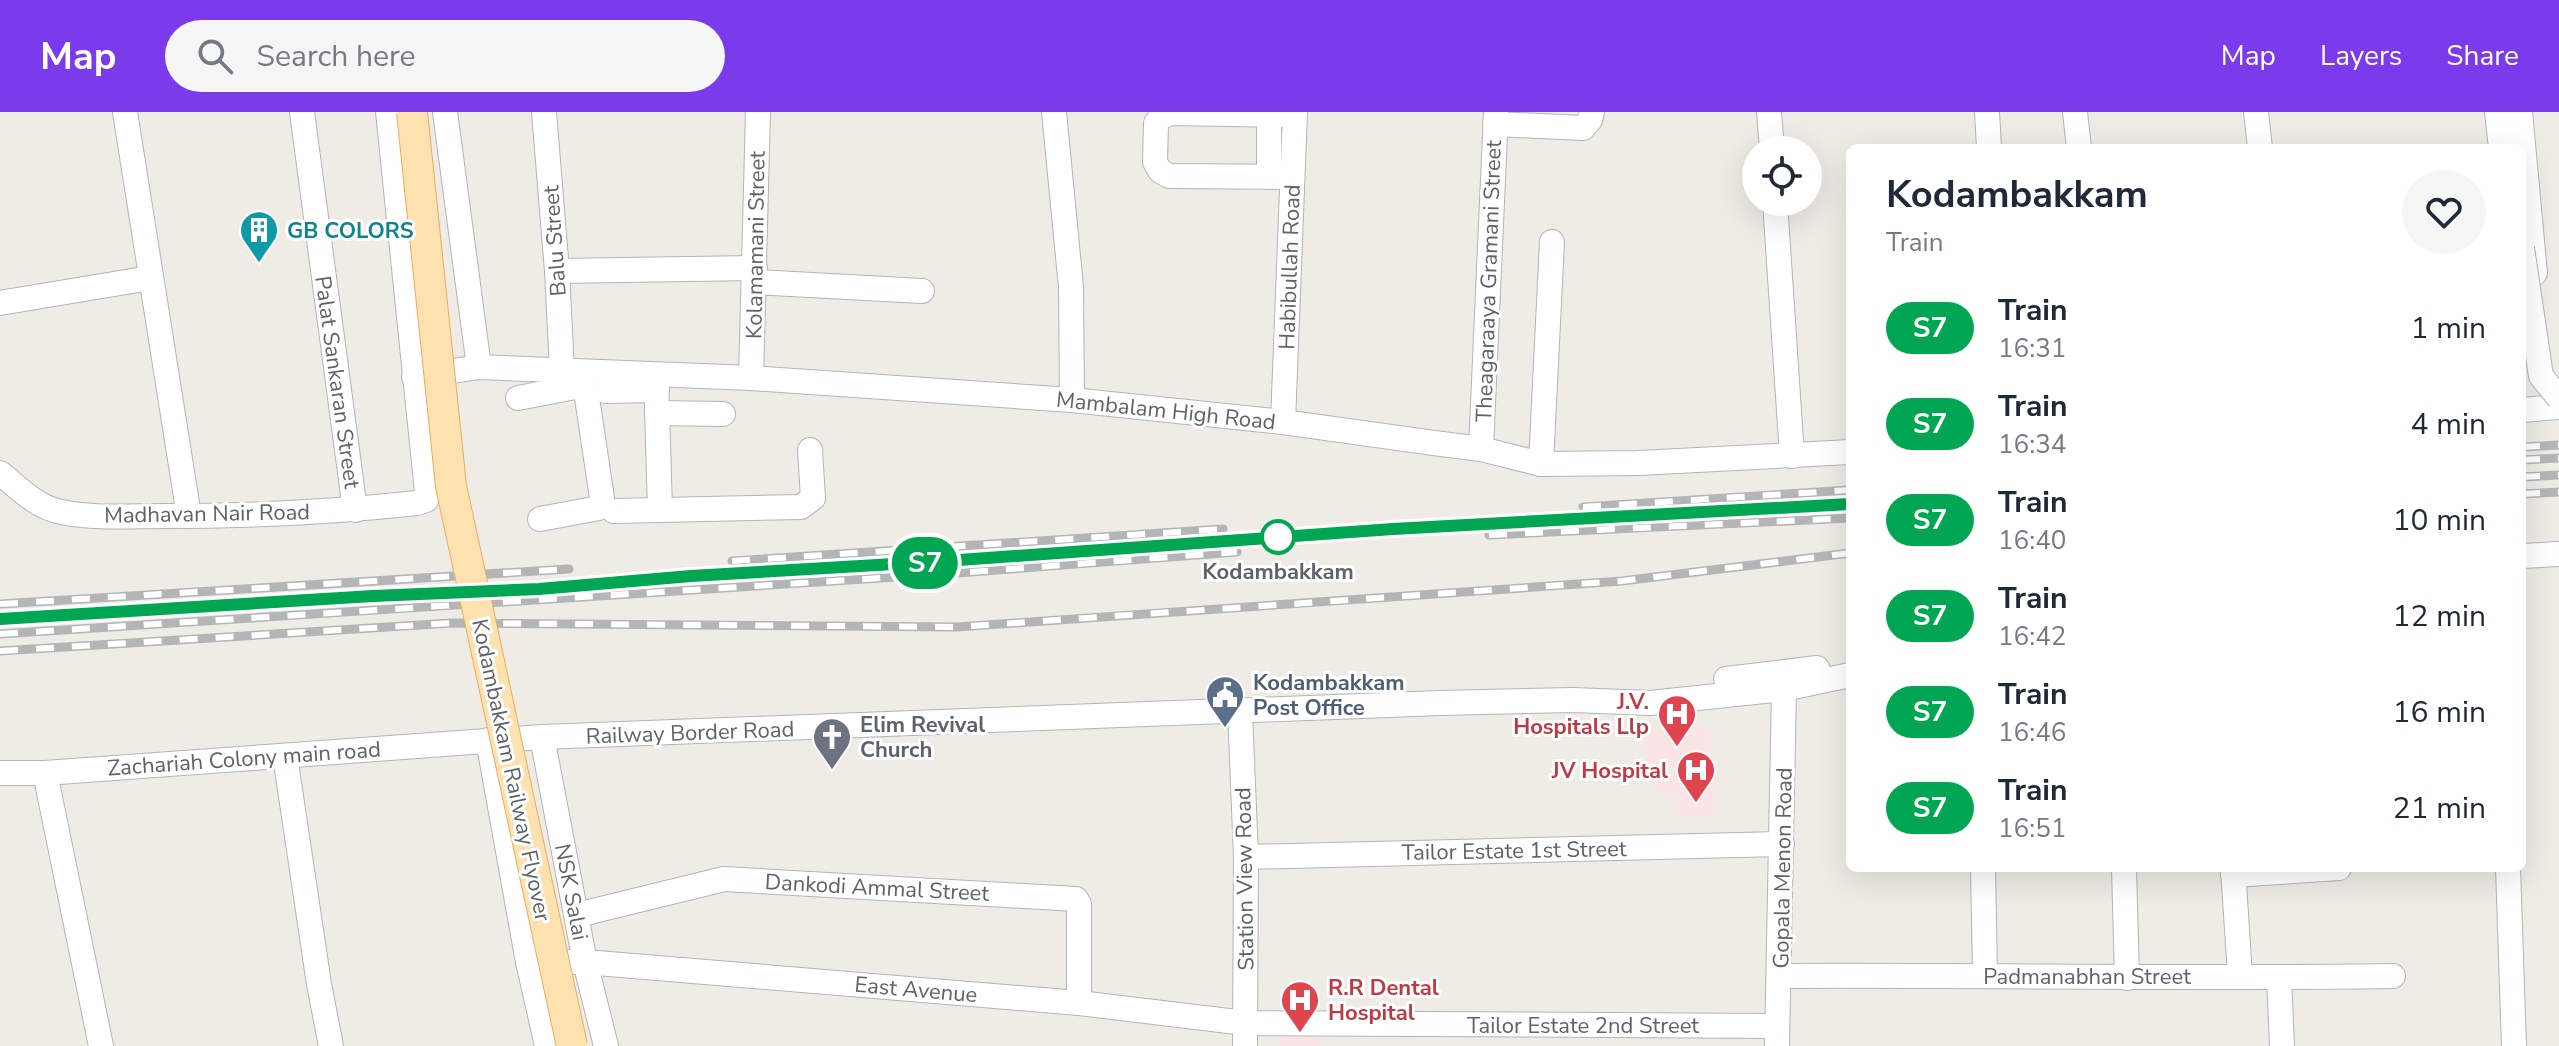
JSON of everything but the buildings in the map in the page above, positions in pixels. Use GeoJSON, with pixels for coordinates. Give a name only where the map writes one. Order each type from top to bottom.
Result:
{"type":"FeatureCollection","features":[{"type":"Feature","properties":{"kind":"main road","name":"Kodambakkam Railway Flyover"},"geometry":{"type":"LineString","coordinates":[[412,112],[454,502],[572,1046]]}},
{"type":"Feature","properties":{"kind":"street","name":"Palat Sankaran Street"},"geometry":{"type":"LineString","coordinates":[[302,112],[355,510]]}},
{"type":"Feature","properties":{"kind":"street"},"geometry":{"type":"LineString","coordinates":[[388,112],[414,377]]}},
{"type":"Feature","properties":{"kind":"street"},"geometry":{"type":"LineString","coordinates":[[445,112],[479,367]]}},
{"type":"Feature","properties":{"kind":"street","name":"Balu Street"},"geometry":{"type":"LineString","coordinates":[[544,112],[562,371]]}},
{"type":"Feature","properties":{"kind":"street","name":"Kolamamani Street"},"geometry":{"type":"LineString","coordinates":[[751,378],[758,112]]}},
{"type":"Feature","properties":{"kind":"street"},"geometry":{"type":"LineString","coordinates":[[1054,112],[1071,287],[1072,400]]}},
{"type":"Feature","properties":{"kind":"street"},"geometry":{"type":"LineString","coordinates":[[1495,118],[1583,128],[1592,112]]}},
{"type":"Feature","properties":{"kind":"street"},"geometry":{"type":"LineString","coordinates":[[1769,112],[1771,136]]}},
{"type":"Feature","properties":{"kind":"street"},"geometry":{"type":"LineString","coordinates":[[1987,112],[1989,144]]}},
{"type":"Feature","properties":{"kind":"street"},"geometry":{"type":"LineString","coordinates":[[2075,112],[2079,144]]}},
{"type":"Feature","properties":{"kind":"street"},"geometry":{"type":"LineString","coordinates":[[2256,112],[2260,144]]}},
{"type":"Feature","properties":{"kind":"street"},"geometry":{"type":"LineString","coordinates":[[2488,112],[2492,144]]}},
{"type":"Feature","properties":{"kind":"street"},"geometry":{"type":"LineString","coordinates":[[2497,112],[2501,144]]}},
{"type":"Feature","properties":{"kind":"street"},"geometry":{"type":"LineString","coordinates":[[2511,112],[2514,144]]}},
{"type":"Feature","properties":{"kind":"street"},"geometry":{"type":"LineString","coordinates":[[2520,112],[2523,144]]}},
{"type":"Feature","properties":{"kind":"street"},"geometry":{"type":"LineString","coordinates":[[1269,115],[1280,177],[1169,176],[1160,171],[1155,162],[1156,123],[1171,113],[1294,114]]}},
{"type":"Feature","properties":{"kind":"street","name":"Habibullah Road"},"geometry":{"type":"LineString","coordinates":[[1283,422],[1280,177],[1294,114]]}},
{"type":"Feature","properties":{"kind":"street"},"geometry":{"type":"LineString","coordinates":[[125,118],[189,516]]}},
{"type":"Feature","properties":{"kind":"street","name":"Theagaraaya Gramani Street"},"geometry":{"type":"LineString","coordinates":[[1481,449],[1495,118]]}},
{"type":"Feature","properties":{"kind":"street"},"geometry":{"type":"LineString","coordinates":[[394,167],[451,157]]}},
{"type":"Feature","properties":{"kind":"street"},"geometry":{"type":"LineString","coordinates":[[2526,188],[2531,252],[2549,362],[2559,400]]}},
{"type":"Feature","properties":{"kind":"street"},"geometry":{"type":"LineString","coordinates":[[1776,216],[1792,456]]}},
{"type":"Feature","properties":{"kind":"street"},"geometry":{"type":"LineString","coordinates":[[1541,464],[1552,242]]}},
{"type":"Feature","properties":{"kind":"street"},"geometry":{"type":"LineString","coordinates":[[403,272],[465,263]]}},
{"type":"Feature","properties":{"kind":"street"},"geometry":{"type":"LineString","coordinates":[[557,271],[755,275],[922,291]]}},
{"type":"Feature","properties":{"kind":"street"},"geometry":{"type":"LineString","coordinates":[[2526,275],[2541,376],[2559,400]]}},
{"type":"Feature","properties":{"kind":"street"},"geometry":{"type":"LineString","coordinates":[[0,303],[150,278]]}},
{"type":"Feature","properties":{"kind":"street"},"geometry":{"type":"LineString","coordinates":[[2526,378],[2543,373],[2549,362]]}},
{"type":"Feature","properties":{"kind":"street","name":"Mambalam High Road"},"geometry":{"type":"LineString","coordinates":[[414,377],[479,367],[532,387],[562,371],[657,393],[751,378],[1072,400],[1283,422],[1481,449],[1541,464],[1639,463],[1846,452]]}},
{"type":"Feature","properties":{"kind":"street","name":"Madhavan Nair Road"},"geometry":{"type":"LineString","coordinates":[[0,473],[38,503],[60,512],[105,517],[355,510],[422,502],[426,500],[427,492],[414,377]]}},
{"type":"Feature","properties":{"kind":"street"},"geometry":{"type":"LineString","coordinates":[[532,387],[575,387],[586,391],[604,502],[599,508],[540,519]]}},
{"type":"Feature","properties":{"kind":"street"},"geometry":{"type":"LineString","coordinates":[[606,391],[657,393],[723,414]]}},
{"type":"Feature","properties":{"kind":"street"},"geometry":{"type":"LineString","coordinates":[[657,393],[660,510]]}},
{"type":"Feature","properties":{"kind":"street"},"geometry":{"type":"LineString","coordinates":[[2526,410],[2559,407]]}},
{"type":"Feature","properties":{"kind":"street"},"geometry":{"type":"LineString","coordinates":[[614,511],[801,507],[813,498],[810,450]]}},
{"type":"Feature","properties":{"kind":"street"},"geometry":{"type":"LineString","coordinates":[[2526,556],[2559,554]]}},
{"type":"Feature","properties":{"kind":"street"},"geometry":{"type":"LineString","coordinates":[[1573,700],[1824,667],[1846,661]]}},
{"type":"Feature","properties":{"kind":"street","name":"Railway Border Road"},"geometry":{"type":"LineString","coordinates":[[488,740],[1573,700],[1650,703],[1784,689],[1846,676]]}},
{"type":"Feature","properties":{"kind":"street","name":"Gopala Menon Road"},"geometry":{"type":"LineString","coordinates":[[1777,1036],[1784,689]]}},
{"type":"Feature","properties":{"kind":"street","name":"Station View Road"},"geometry":{"type":"LineString","coordinates":[[1240,712],[1246,857],[1245,1035]]}},
{"type":"Feature","properties":{"kind":"street","name":"NSK Salai"},"geometry":{"type":"LineString","coordinates":[[542,737],[585,962],[606,1046]]}},
{"type":"Feature","properties":{"kind":"street"},"geometry":{"type":"LineString","coordinates":[[488,740],[528,962],[547,1046]]}},
{"type":"Feature","properties":{"kind":"street","name":"Zachariah Colony main road"},"geometry":{"type":"LineString","coordinates":[[0,773],[45,773],[488,740]]}},
{"type":"Feature","properties":{"kind":"street"},"geometry":{"type":"LineString","coordinates":[[285,756],[331,1046]]}},
{"type":"Feature","properties":{"kind":"street"},"geometry":{"type":"LineString","coordinates":[[45,773],[101,1046]]}},
{"type":"Feature","properties":{"kind":"street","name":"Tailor Estate 1st Street"},"geometry":{"type":"LineString","coordinates":[[1246,857],[1782,844]]}},
{"type":"Feature","properties":{"kind":"street"},"geometry":{"type":"LineString","coordinates":[[1983,872],[1985,975]]}},
{"type":"Feature","properties":{"kind":"street"},"geometry":{"type":"LineString","coordinates":[[2124,872],[2127,978]]}},
{"type":"Feature","properties":{"kind":"street"},"geometry":{"type":"LineString","coordinates":[[2233,872],[2240,976]]}},
{"type":"Feature","properties":{"kind":"street"},"geometry":{"type":"LineString","coordinates":[[2508,872],[2514,1046]]}},
{"type":"Feature","properties":{"kind":"street","name":"Dankodi Ammal Street"},"geometry":{"type":"LineString","coordinates":[[577,915],[724,879],[1076,899],[1079,904],[1079,1003]]}},
{"type":"Feature","properties":{"kind":"street","name":"East Avenue"},"geometry":{"type":"LineString","coordinates":[[528,962],[585,962],[1079,1003],[1245,1035]]}},
{"type":"Feature","properties":{"kind":"street","name":"Padmanabhan Street"},"geometry":{"type":"LineString","coordinates":[[1780,976],[2393,976]]}},
{"type":"Feature","properties":{"kind":"street"},"geometry":{"type":"LineString","coordinates":[[2279,977],[2282,1046]]}},
{"type":"Feature","properties":{"kind":"street","name":"Tailor Estate 2nd Street"},"geometry":{"type":"LineString","coordinates":[[1245,1035],[1777,1036]]}},
{"type":"Feature","properties":{"kind":"shaded area","name":"J.V. Hospitals Llp"},"geometry":{"type":"Polygon","coordinates":[[[1708,725],[1711,766],[1646,770],[1643,730],[1708,725]]]}},
{"type":"Feature","properties":{"kind":"shaded area","name":"JV Hospital"},"geometry":{"type":"Polygon","coordinates":[[[1715,772],[1718,815],[1676,817],[1675,792],[1656,793],[1655,776],[1715,772]]]}},
{"type":"Feature","properties":{"kind":"shaded area","name":"R.R Dental Hospital"},"geometry":{"type":"Polygon","coordinates":[[[1319,1021],[1320,1046],[1280,1046],[1279,1023],[1319,1021]]]}},
{"type":"Feature","properties":{"kind":"railway"},"geometry":{"type":"LineString","coordinates":[[2526,447],[2559,445]]}},
{"type":"Feature","properties":{"kind":"railway"},"geometry":{"type":"LineString","coordinates":[[2526,460],[2559,458]]}},
{"type":"Feature","properties":{"kind":"railway"},"geometry":{"type":"LineString","coordinates":[[2526,477],[2559,475]]}},
{"type":"Feature","properties":{"kind":"railway"},"geometry":{"type":"LineString","coordinates":[[1583,507],[1846,490]]}},
{"type":"Feature","properties":{"kind":"railway"},"geometry":{"type":"LineString","coordinates":[[2526,494],[2559,492]]}},
{"type":"Feature","properties":{"kind":"railway"},"geometry":{"type":"LineString","coordinates":[[0,619],[422,593],[539,589],[1393,529],[1846,504]]}},
{"type":"Feature","properties":{"kind":"railway"},"geometry":{"type":"LineString","coordinates":[[1489,535],[1846,518]]}},
{"type":"Feature","properties":{"kind":"railway"},"geometry":{"type":"LineString","coordinates":[[732,561],[1223,529]]}},
{"type":"Feature","properties":{"kind":"railway"},"geometry":{"type":"LineString","coordinates":[[0,634],[944,574],[1237,552]]}},
{"type":"Feature","properties":{"kind":"railway"},"geometry":{"type":"LineString","coordinates":[[0,651],[452,623],[957,627],[1622,581],[1846,553]]}},
{"type":"Feature","properties":{"kind":"railway"},"geometry":{"type":"LineString","coordinates":[[0,604],[569,569]]}},
{"type":"Feature","properties":{"kind":"train","name":"S7"},"geometry":{"type":"LineString","coordinates":[[0,619],[422,593],[539,589],[1393,529],[1846,504]]}},
{"type":"Feature","properties":{"kind":"place","name":"GB COLORS"},"geometry":{"type":"Point","coordinates":[259,264]}},
{"type":"Feature","properties":{"kind":"place","name":"Kodambakkam"},"geometry":{"type":"Point","coordinates":[1278,537]}},
{"type":"Feature","properties":{"kind":"place","name":"Kodambakkam Post Office"},"geometry":{"type":"Point","coordinates":[1225,729]}},
{"type":"Feature","properties":{"kind":"place","name":"J.V. Hospitals Llp"},"geometry":{"type":"Point","coordinates":[1677,748]}},
{"type":"Feature","properties":{"kind":"place","name":"Elim Revival Church"},"geometry":{"type":"Point","coordinates":[832,771]}},
{"type":"Feature","properties":{"kind":"place","name":"JV Hospital"},"geometry":{"type":"Point","coordinates":[1696,804]}},
{"type":"Feature","properties":{"kind":"place","name":"R.R Dental Hospital"},"geometry":{"type":"Point","coordinates":[1300,1034]}}]}
